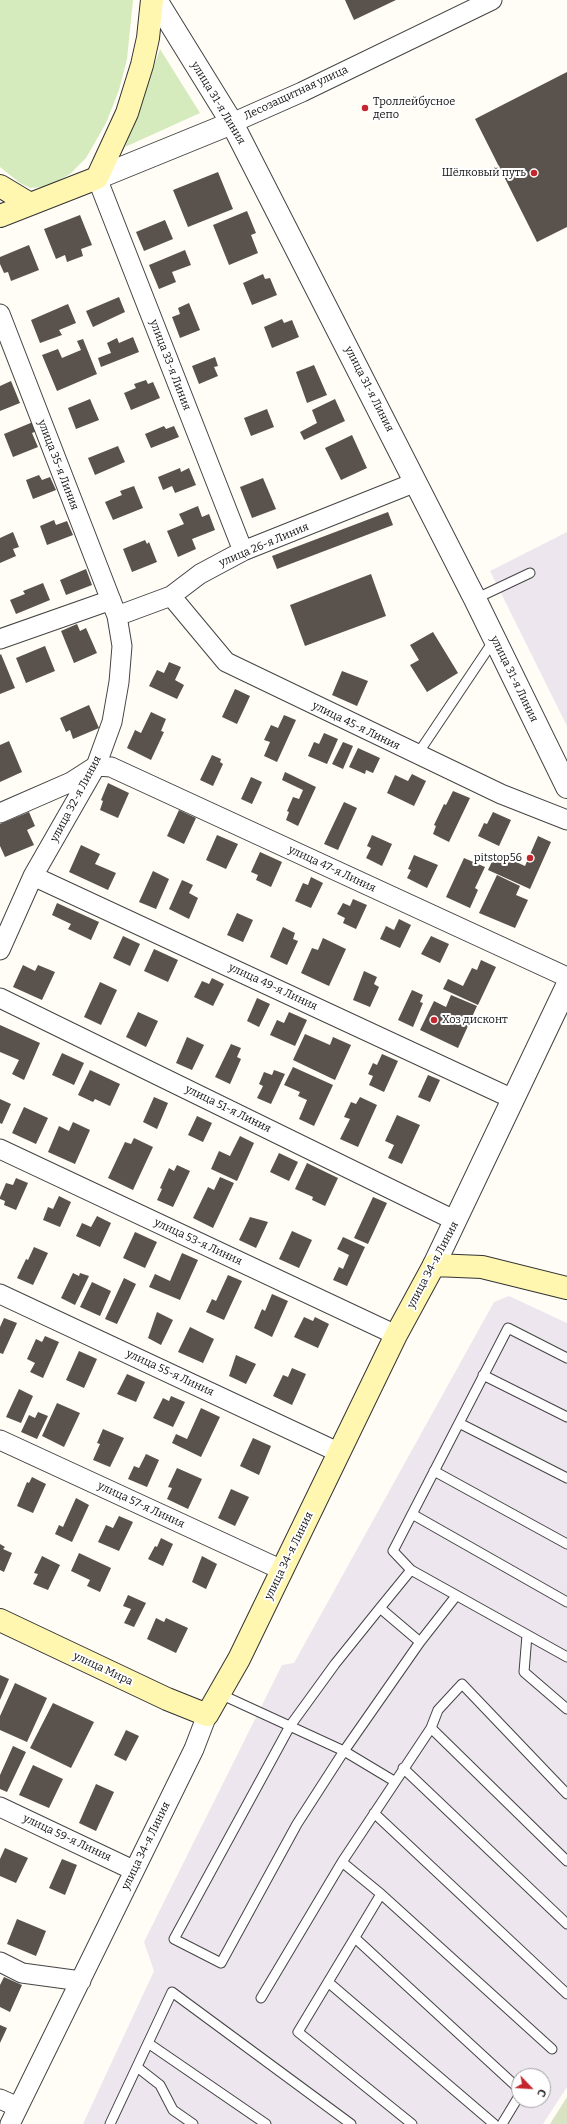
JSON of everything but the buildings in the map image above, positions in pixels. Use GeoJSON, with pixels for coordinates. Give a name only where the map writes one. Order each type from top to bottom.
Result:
{"type":"FeatureCollection","features":[{"type":"Feature","properties":{"kind":"main road"},"geometry":{"type":"LineString","coordinates":[[0,216],[97,178],[127,114],[146,45],[152,0]]}},
{"type":"Feature","properties":{"kind":"main road"},"geometry":{"type":"LineString","coordinates":[[0,186],[30,204]]}},
{"type":"Feature","properties":{"kind":"main road"},"geometry":{"type":"LineString","coordinates":[[434,1265],[482,1267],[567,1288]]}},
{"type":"Feature","properties":{"kind":"main road","name":"улица 34-я Линия"},"geometry":{"type":"LineString","coordinates":[[207,1715],[239,1659],[396,1335],[434,1265]]}},
{"type":"Feature","properties":{"kind":"main road","name":"улица Мира"},"geometry":{"type":"LineString","coordinates":[[0,1620],[167,1699],[207,1715]]}},
{"type":"Feature","properties":{"kind":"street","name":"улица 31-я Линия"},"geometry":{"type":"LineString","coordinates":[[156,0],[232,123],[416,482],[567,787]]}},
{"type":"Feature","properties":{"kind":"street","name":"Лесозащитная улица"},"geometry":{"type":"LineString","coordinates":[[97,178],[232,123],[302,92],[492,0]]}},
{"type":"Feature","properties":{"kind":"street","name":"улица 33-я Линия"},"geometry":{"type":"LineString","coordinates":[[97,178],[243,551]]}},
{"type":"Feature","properties":{"kind":"street","name":"улица 35-я Линия"},"geometry":{"type":"LineString","coordinates":[[0,314],[114,608]]}},
{"type":"Feature","properties":{"kind":"street","name":"улица 26-я Линия"},"geometry":{"type":"LineString","coordinates":[[0,639],[114,608],[171,596],[200,574],[243,551],[416,482]]}},
{"type":"Feature","properties":{"kind":"street","name":"улица 45-я Линия"},"geometry":{"type":"LineString","coordinates":[[171,596],[226,662],[417,755],[502,794],[567,820]]}},
{"type":"Feature","properties":{"kind":"street","name":"улица 32-я Линия"},"geometry":{"type":"LineString","coordinates":[[0,950],[33,876],[96,766],[112,722],[120,682],[122,646],[114,608]]}},
{"type":"Feature","properties":{"kind":"street"},"geometry":{"type":"LineString","coordinates":[[0,813],[71,782],[96,766]]}},
{"type":"Feature","properties":{"kind":"street","name":"улица 47-я Линия"},"geometry":{"type":"LineString","coordinates":[[96,766],[111,766],[567,977]]}},
{"type":"Feature","properties":{"kind":"street","name":"улица 49-я Линия"},"geometry":{"type":"LineString","coordinates":[[33,876],[513,1099]]}},
{"type":"Feature","properties":{"kind":"street","name":"улица 34-я Линия"},"geometry":{"type":"LineString","coordinates":[[434,1265],[567,986]]}},
{"type":"Feature","properties":{"kind":"street","name":"улица 51-я Линия"},"geometry":{"type":"LineString","coordinates":[[0,998],[456,1220]]}},
{"type":"Feature","properties":{"kind":"street","name":"улица 53-я Линия"},"geometry":{"type":"LineString","coordinates":[[0,1149],[396,1335]]}},
{"type":"Feature","properties":{"kind":"street","name":"улица 55-я Линия"},"geometry":{"type":"LineString","coordinates":[[0,1294],[340,1453]]}},
{"type":"Feature","properties":{"kind":"street","name":"улица 57-я Линия"},"geometry":{"type":"LineString","coordinates":[[0,1440],[282,1570]]}},
{"type":"Feature","properties":{"kind":"street","name":"улица 34-я Линия"},"geometry":{"type":"LineString","coordinates":[[10,2124],[194,1749],[207,1715]]}},
{"type":"Feature","properties":{"kind":"street","name":"улица 59-я Линия"},"geometry":{"type":"LineString","coordinates":[[0,1807],[134,1870]]}},
{"type":"Feature","properties":{"kind":"street"},"geometry":{"type":"LineString","coordinates":[[0,1962],[22,1973],[81,1981]]}},
{"type":"Feature","properties":{"kind":"street"},"geometry":{"type":"LineString","coordinates":[[0,2099],[18,2107]]}},
{"type":"Feature","properties":{"kind":"lane"},"geometry":{"type":"LineString","coordinates":[[475,599],[530,573]]}},
{"type":"Feature","properties":{"kind":"lane"},"geometry":{"type":"LineString","coordinates":[[417,755],[495,639]]}},
{"type":"Feature","properties":{"kind":"lane"},"geometry":{"type":"LineString","coordinates":[[567,1358],[508,1328],[393,1551],[411,1570],[567,1657]]}},
{"type":"Feature","properties":{"kind":"lane"},"geometry":{"type":"LineString","coordinates":[[483,1375],[567,1417]]}},
{"type":"Feature","properties":{"kind":"lane"},"geometry":{"type":"LineString","coordinates":[[459,1422],[567,1478]]}},
{"type":"Feature","properties":{"kind":"lane"},"geometry":{"type":"LineString","coordinates":[[434,1471],[567,1544]]}},
{"type":"Feature","properties":{"kind":"lane"},"geometry":{"type":"LineString","coordinates":[[412,1514],[567,1602]]}},
{"type":"Feature","properties":{"kind":"lane"},"geometry":{"type":"LineString","coordinates":[[411,1570],[335,1664],[290,1726],[174,1939],[221,1963],[297,1824],[344,1751],[420,1642],[456,1596]]}},
{"type":"Feature","properties":{"kind":"lane"},"geometry":{"type":"LineString","coordinates":[[380,1608],[420,1642]]}},
{"type":"Feature","properties":{"kind":"lane"},"geometry":{"type":"LineString","coordinates":[[527,1635],[524,1672],[567,1709]]}},
{"type":"Feature","properties":{"kind":"lane"},"geometry":{"type":"LineString","coordinates":[[261,1998],[342,1862],[394,1781],[431,1728],[438,1710],[462,1684],[567,1794]]}},
{"type":"Feature","properties":{"kind":"lane"},"geometry":{"type":"LineString","coordinates":[[220,1694],[344,1751],[394,1781]]}},
{"type":"Feature","properties":{"kind":"lane"},"geometry":{"type":"LineString","coordinates":[[431,1728],[567,1861]]}},
{"type":"Feature","properties":{"kind":"lane"},"geometry":{"type":"LineString","coordinates":[[403,1768],[567,1924]]}},
{"type":"Feature","properties":{"kind":"lane"},"geometry":{"type":"LineString","coordinates":[[374,1813],[567,1994]]}},
{"type":"Feature","properties":{"kind":"lane"},"geometry":{"type":"LineString","coordinates":[[342,1862],[381,1894],[552,2049]]}},
{"type":"Feature","properties":{"kind":"lane"},"geometry":{"type":"LineString","coordinates":[[381,1894],[298,2032],[412,2124]]}},
{"type":"Feature","properties":{"kind":"lane"},"geometry":{"type":"LineString","coordinates":[[354,1938],[511,2082]]}},
{"type":"Feature","properties":{"kind":"lane"},"geometry":{"type":"LineString","coordinates":[[328,1982],[494,2124]]}},
{"type":"Feature","properties":{"kind":"lane"},"geometry":{"type":"LineString","coordinates":[[110,2124],[172,1992],[351,2124]]}},
{"type":"Feature","properties":{"kind":"lane"},"geometry":{"type":"LineString","coordinates":[[148,2043],[266,2124]]}},
{"type":"Feature","properties":{"kind":"lane"},"geometry":{"type":"LineString","coordinates":[[137,2067],[160,2085],[173,2110],[193,2124]]}},
{"type":"Feature","properties":{"kind":"lane"},"geometry":{"type":"LineString","coordinates":[[502,2124],[512,2108]]}},
{"type":"Feature","properties":{"kind":"shaded area"},"geometry":{"type":"Polygon","coordinates":[[[567,532],[567,726],[490,571],[567,532]]]}},
{"type":"Feature","properties":{"kind":"shaded area"},"geometry":{"type":"Polygon","coordinates":[[[509,1296],[567,1323],[567,2087],[543,2124],[83,2124],[154,1971],[144,1942],[282,1665],[294,1663],[494,1302],[509,1296]]]}},
{"type":"Feature","properties":{"kind":"green space"},"geometry":{"type":"Polygon","coordinates":[[[0,0],[133,0],[127,59],[119,90],[106,123],[86,158],[70,174],[54,183],[42,187],[30,188],[20,183],[0,167],[0,0]]]}},
{"type":"Feature","properties":{"kind":"green space"},"geometry":{"type":"Polygon","coordinates":[[[160,49],[200,113],[125,147],[160,49]]]}},
{"type":"Feature","properties":{"kind":"green space"},"geometry":{"type":"Polygon","coordinates":[[[567,2097],[567,2124],[550,2124],[567,2097]]]}},
{"type":"Feature","properties":{"kind":"place","name":"Троллейбусное депо"},"geometry":{"type":"Point","coordinates":[365,108]}},
{"type":"Feature","properties":{"kind":"place","name":"Шёлковый путь"},"geometry":{"type":"Point","coordinates":[534,173]}},
{"type":"Feature","properties":{"kind":"place","name":"pitstop56"},"geometry":{"type":"Point","coordinates":[530,858]}},
{"type":"Feature","properties":{"kind":"place","name":"Хоз дисконт"},"geometry":{"type":"Point","coordinates":[434,1020]}}]}
